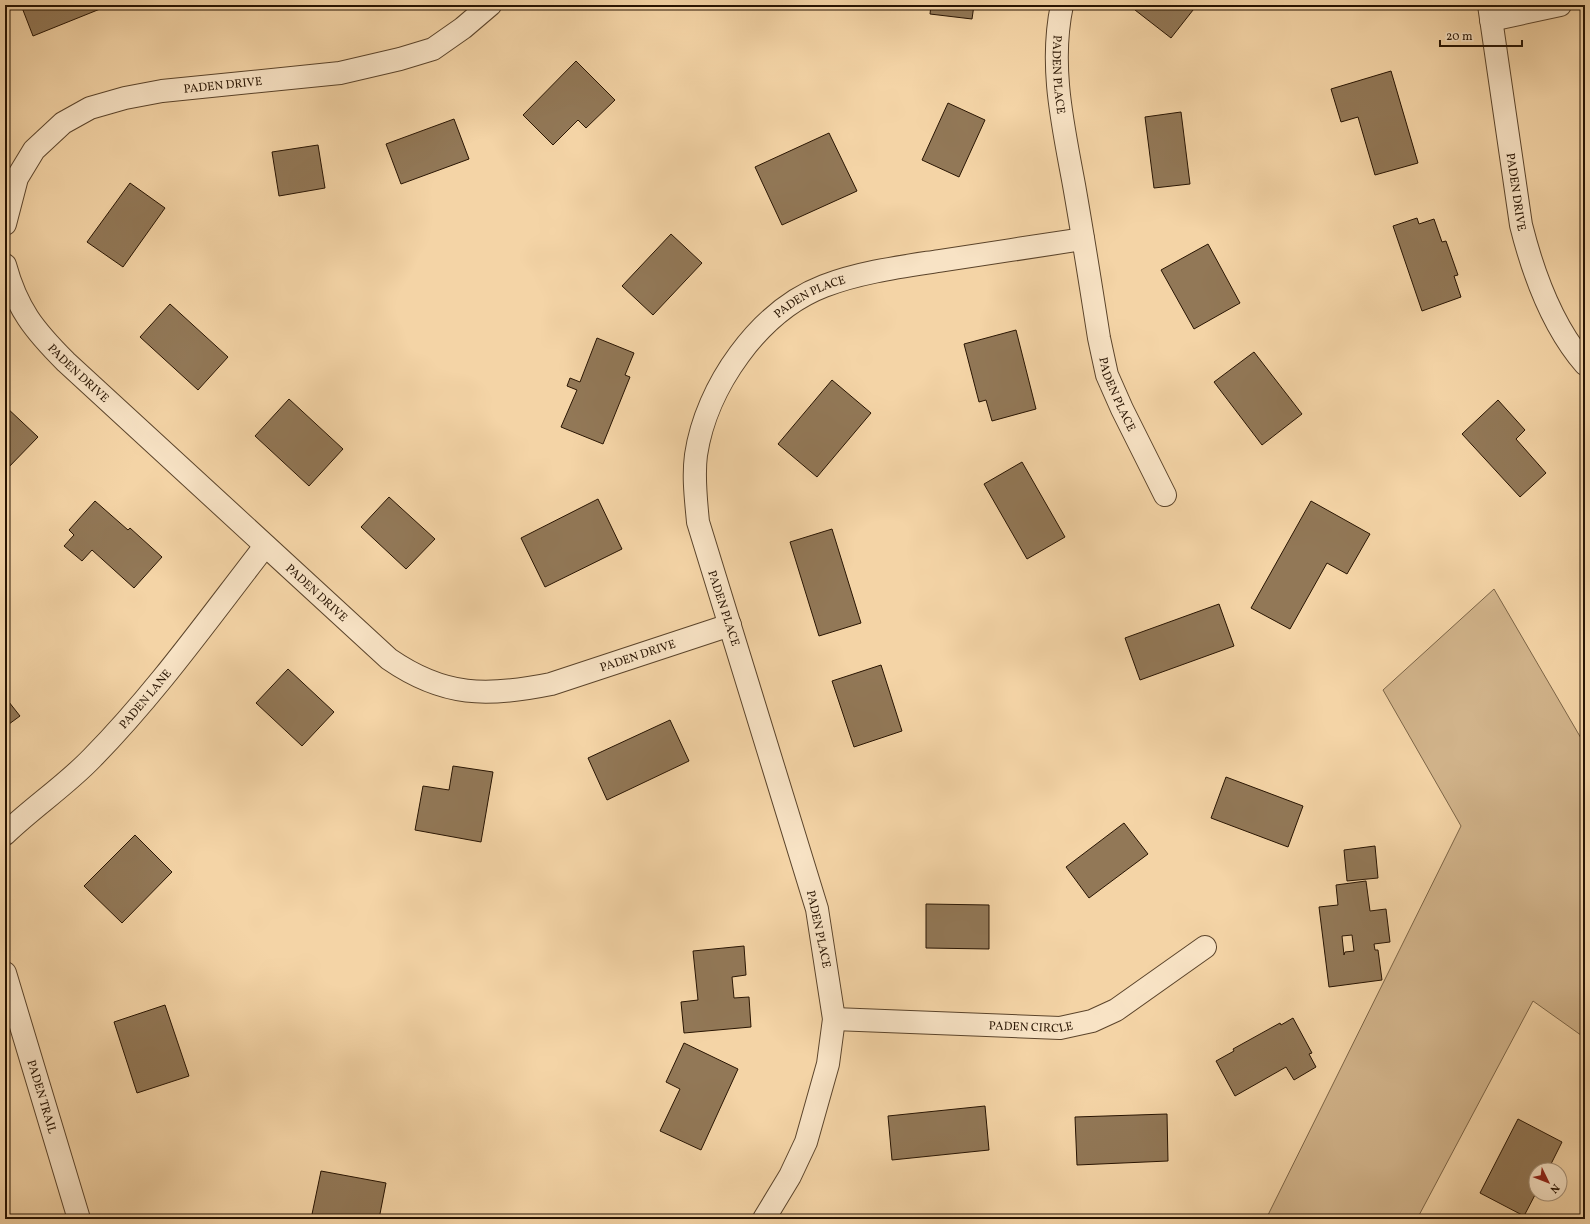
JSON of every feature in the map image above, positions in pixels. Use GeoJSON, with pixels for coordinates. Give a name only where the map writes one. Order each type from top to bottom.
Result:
{"type":"FeatureCollection","features":[{"type":"Feature","properties":{"kind":"street","name":"PADEN DRIVE"},"geometry":{"type":"LineString","coordinates":[[5,224],[17,178],[34,150],[63,123],[90,108],[125,98],[162,91],[340,73],[400,59],[433,49],[463,28],[490,5]]}},
{"type":"Feature","properties":{"kind":"street","name":"PADEN PLACE"},"geometry":{"type":"LineString","coordinates":[[1062,5],[1056,35],[1055,62],[1059,102],[1099,338],[1108,375],[1122,409],[1165,495]]}},
{"type":"Feature","properties":{"kind":"street"},"geometry":{"type":"LineString","coordinates":[[1490,13],[1560,5]]}},
{"type":"Feature","properties":{"kind":"street","name":"PADEN DRIVE"},"geometry":{"type":"LineString","coordinates":[[1490,13],[1521,225],[1529,256],[1556,321],[1585,364]]}},
{"type":"Feature","properties":{"kind":"street","name":"PADEN PLACE"},"geometry":{"type":"LineString","coordinates":[[764,1219],[790,1176],[806,1142],[828,1064],[834,1019],[817,909],[698,522],[695,487],[696,456],[705,418],[721,383],[739,354],[760,331],[793,302],[822,287],[850,277],[886,270],[1083,239]]}},
{"type":"Feature","properties":{"kind":"street","name":"PADEN DRIVE"},"geometry":{"type":"LineString","coordinates":[[5,265],[11,286],[22,311],[40,335],[66,362],[389,659],[409,673],[435,685],[462,691],[490,693],[520,690],[551,684],[730,625]]}},
{"type":"Feature","properties":{"kind":"street","name":"PADEN LANE"},"geometry":{"type":"LineString","coordinates":[[5,834],[25,814],[58,790],[91,760],[128,721],[265,546]]}},
{"type":"Feature","properties":{"kind":"street","name":"PADEN CIRCLE"},"geometry":{"type":"LineString","coordinates":[[834,1019],[1060,1028],[1092,1021],[1116,1010],[1205,947]]}},
{"type":"Feature","properties":{"kind":"street","name":"PADEN TRAIL"},"geometry":{"type":"LineString","coordinates":[[5,973],[79,1219]]}},
{"type":"Feature","properties":{"kind":"shaded area"},"geometry":{"type":"Polygon","coordinates":[[[1494,589],[1585,745],[1585,1038],[1533,1001],[1417,1219],[1266,1219],[1461,826],[1383,690],[1494,589]]]}},
{"type":"Feature","properties":{"kind":"building"},"geometry":{"type":"Polygon","coordinates":[[[21,5],[110,5],[33,36],[21,5]]]}},
{"type":"Feature","properties":{"kind":"building"},"geometry":{"type":"Polygon","coordinates":[[[931,5],[974,5],[972,19],[930,14],[931,5]]]}},
{"type":"Feature","properties":{"kind":"building"},"geometry":{"type":"Polygon","coordinates":[[[1139,5],[1197,5],[1171,38],[1135,10],[1139,5]]]}},
{"type":"Feature","properties":{"kind":"building"},"geometry":{"type":"Polygon","coordinates":[[[576,61],[615,100],[586,128],[578,120],[553,145],[523,115],[576,61]]]}},
{"type":"Feature","properties":{"kind":"building"},"geometry":{"type":"Polygon","coordinates":[[[1391,71],[1418,163],[1375,175],[1358,117],[1341,122],[1331,89],[1391,71]]]}},
{"type":"Feature","properties":{"kind":"building"},"geometry":{"type":"Polygon","coordinates":[[[948,103],[985,120],[959,177],[922,160],[948,103]]]}},
{"type":"Feature","properties":{"kind":"building"},"geometry":{"type":"Polygon","coordinates":[[[1181,112],[1190,184],[1154,188],[1145,117],[1181,112]]]}},
{"type":"Feature","properties":{"kind":"building"},"geometry":{"type":"Polygon","coordinates":[[[454,119],[469,159],[401,184],[386,144],[454,119]]]}},
{"type":"Feature","properties":{"kind":"building"},"geometry":{"type":"Polygon","coordinates":[[[829,133],[857,191],[782,225],[755,167],[829,133]]]}},
{"type":"Feature","properties":{"kind":"building"},"geometry":{"type":"Polygon","coordinates":[[[318,145],[325,188],[279,196],[272,152],[318,145]]]}},
{"type":"Feature","properties":{"kind":"building"},"geometry":{"type":"Polygon","coordinates":[[[130,183],[165,208],[123,267],[87,242],[130,183]]]}},
{"type":"Feature","properties":{"kind":"building"},"geometry":{"type":"Polygon","coordinates":[[[1417,218],[1419,224],[1434,219],[1442,242],[1446,241],[1458,275],[1454,276],[1461,297],[1422,311],[1393,226],[1417,218]]]}},
{"type":"Feature","properties":{"kind":"building"},"geometry":{"type":"Polygon","coordinates":[[[671,234],[702,263],[653,315],[622,286],[671,234]]]}},
{"type":"Feature","properties":{"kind":"building"},"geometry":{"type":"Polygon","coordinates":[[[1208,244],[1240,303],[1194,329],[1161,270],[1208,244]]]}},
{"type":"Feature","properties":{"kind":"building"},"geometry":{"type":"Polygon","coordinates":[[[170,304],[228,357],[198,390],[140,337],[170,304]]]}},
{"type":"Feature","properties":{"kind":"building"},"geometry":{"type":"Polygon","coordinates":[[[1016,330],[1036,409],[992,421],[986,400],[979,402],[964,344],[1016,330]]]}},
{"type":"Feature","properties":{"kind":"building"},"geometry":{"type":"Polygon","coordinates":[[[597,338],[634,353],[625,375],[630,377],[603,444],[561,427],[577,390],[567,386],[570,378],[580,382],[597,338]]]}},
{"type":"Feature","properties":{"kind":"building"},"geometry":{"type":"Polygon","coordinates":[[[1254,352],[1302,414],[1262,445],[1214,382],[1254,352]]]}},
{"type":"Feature","properties":{"kind":"building"},"geometry":{"type":"Polygon","coordinates":[[[832,380],[871,413],[817,477],[778,444],[832,380]]]}},
{"type":"Feature","properties":{"kind":"building"},"geometry":{"type":"Polygon","coordinates":[[[289,399],[343,449],[309,486],[255,436],[289,399]]]}},
{"type":"Feature","properties":{"kind":"building"},"geometry":{"type":"Polygon","coordinates":[[[1498,400],[1525,430],[1516,439],[1546,473],[1520,497],[1462,434],[1498,400]]]}},
{"type":"Feature","properties":{"kind":"building"},"geometry":{"type":"Polygon","coordinates":[[[5,406],[38,437],[5,471],[5,406]]]}},
{"type":"Feature","properties":{"kind":"building"},"geometry":{"type":"Polygon","coordinates":[[[1022,462],[1065,537],[1027,559],[984,484],[1022,462]]]}},
{"type":"Feature","properties":{"kind":"building"},"geometry":{"type":"Polygon","coordinates":[[[389,497],[435,539],[406,569],[361,527],[389,497]]]}},
{"type":"Feature","properties":{"kind":"building"},"geometry":{"type":"Polygon","coordinates":[[[598,499],[622,549],[545,587],[521,538],[598,499]]]}},
{"type":"Feature","properties":{"kind":"building"},"geometry":{"type":"Polygon","coordinates":[[[95,501],[128,530],[130,528],[162,557],[134,588],[92,550],[82,561],[64,546],[74,535],[69,530],[95,501]]]}},
{"type":"Feature","properties":{"kind":"building"},"geometry":{"type":"Polygon","coordinates":[[[1311,501],[1370,534],[1347,574],[1327,563],[1290,629],[1251,608],[1311,501]]]}},
{"type":"Feature","properties":{"kind":"building"},"geometry":{"type":"Polygon","coordinates":[[[832,529],[861,623],[819,636],[790,542],[832,529]]]}},
{"type":"Feature","properties":{"kind":"building"},"geometry":{"type":"Polygon","coordinates":[[[1219,604],[1234,646],[1140,680],[1125,638],[1219,604]]]}},
{"type":"Feature","properties":{"kind":"building"},"geometry":{"type":"Polygon","coordinates":[[[881,665],[902,731],[854,747],[832,681],[881,665]]]}},
{"type":"Feature","properties":{"kind":"building"},"geometry":{"type":"Polygon","coordinates":[[[288,669],[334,712],[302,746],[256,703],[288,669]]]}},
{"type":"Feature","properties":{"kind":"building"},"geometry":{"type":"Polygon","coordinates":[[[5,697],[20,716],[5,727],[5,697]]]}},
{"type":"Feature","properties":{"kind":"building"},"geometry":{"type":"Polygon","coordinates":[[[670,720],[689,761],[607,800],[588,758],[670,720]]]}},
{"type":"Feature","properties":{"kind":"building"},"geometry":{"type":"Polygon","coordinates":[[[453,766],[493,772],[481,842],[415,830],[423,786],[449,790],[453,766]]]}},
{"type":"Feature","properties":{"kind":"building"},"geometry":{"type":"Polygon","coordinates":[[[1226,777],[1303,806],[1288,847],[1211,818],[1226,777]]]}},
{"type":"Feature","properties":{"kind":"building"},"geometry":{"type":"Polygon","coordinates":[[[1124,823],[1148,854],[1089,898],[1066,867],[1124,823]]]}},
{"type":"Feature","properties":{"kind":"building"},"geometry":{"type":"Polygon","coordinates":[[[135,835],[172,872],[122,923],[84,886],[135,835]]]}},
{"type":"Feature","properties":{"kind":"building"},"geometry":{"type":"Polygon","coordinates":[[[1375,846],[1378,878],[1347,881],[1344,850],[1375,846]]]}},
{"type":"Feature","properties":{"kind":"building"},"geometry":{"type":"Polygon","coordinates":[[[1366,881],[1370,911],[1386,909],[1390,942],[1374,944],[1375,950],[1378,950],[1382,980],[1329,987],[1319,907],[1338,905],[1336,885],[1366,881]],[[1352,935],[1342,936],[1344,955],[1345,952],[1354,951],[1352,935]]]}},
{"type":"Feature","properties":{"kind":"building"},"geometry":{"type":"Polygon","coordinates":[[[926,904],[989,905],[989,949],[926,948],[926,904]]]}},
{"type":"Feature","properties":{"kind":"building"},"geometry":{"type":"Polygon","coordinates":[[[744,946],[746,975],[732,977],[734,998],[749,997],[751,1027],[684,1033],[681,1002],[698,1000],[693,951],[744,946]]]}},
{"type":"Feature","properties":{"kind":"building"},"geometry":{"type":"Polygon","coordinates":[[[165,1005],[189,1076],[137,1093],[114,1022],[165,1005]]]}},
{"type":"Feature","properties":{"kind":"building"},"geometry":{"type":"Polygon","coordinates":[[[1293,1018],[1312,1053],[1309,1054],[1316,1067],[1294,1080],[1286,1067],[1235,1096],[1216,1061],[1234,1051],[1233,1049],[1280,1023],[1281,1025],[1293,1018]]]}},
{"type":"Feature","properties":{"kind":"building"},"geometry":{"type":"Polygon","coordinates":[[[684,1043],[738,1069],[701,1150],[660,1131],[680,1089],[666,1082],[684,1043]]]}},
{"type":"Feature","properties":{"kind":"building"},"geometry":{"type":"Polygon","coordinates":[[[985,1106],[989,1150],[892,1160],[888,1116],[985,1106]]]}},
{"type":"Feature","properties":{"kind":"building"},"geometry":{"type":"Polygon","coordinates":[[[1167,1114],[1168,1161],[1077,1165],[1075,1117],[1167,1114]]]}},
{"type":"Feature","properties":{"kind":"building"},"geometry":{"type":"Polygon","coordinates":[[[1518,1119],[1562,1142],[1552,1162],[1528,1162],[1528,1202],[1531,1202],[1524,1216],[1480,1193],[1518,1119]]]}},
{"type":"Feature","properties":{"kind":"building"},"geometry":{"type":"Polygon","coordinates":[[[321,1171],[386,1183],[379,1219],[311,1219],[321,1171]]]}}]}
